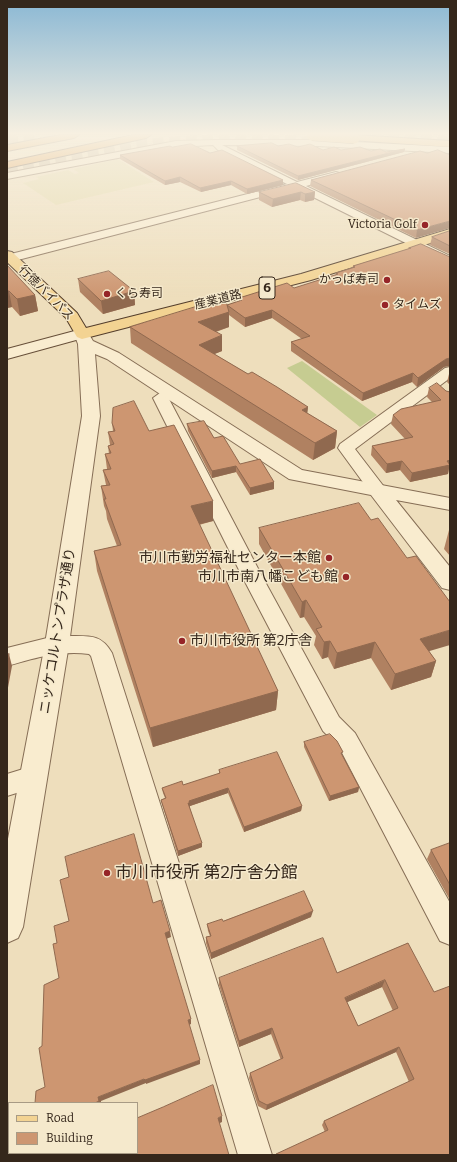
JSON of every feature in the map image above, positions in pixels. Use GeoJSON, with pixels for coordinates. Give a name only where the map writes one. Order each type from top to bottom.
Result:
{"type":"FeatureCollection","features":[{"type":"Feature","properties":{"kind":"main road","name":"産業道路"},"geometry":{"type":"LineString","coordinates":[[84,339],[302,278],[450,233]]}},
{"type":"Feature","properties":{"kind":"main road","name":"行徳バイパス"},"geometry":{"type":"LineString","coordinates":[[9,256],[72,316],[84,339]]}},
{"type":"Feature","properties":{"kind":"street"},"geometry":{"type":"LineString","coordinates":[[9,256],[279,189]]}},
{"type":"Feature","properties":{"kind":"street"},"geometry":{"type":"LineString","coordinates":[[305,189],[450,261]]}},
{"type":"Feature","properties":{"kind":"street"},"geometry":{"type":"LineString","coordinates":[[84,339],[113,356],[296,475],[379,492],[450,504]]}},
{"type":"Feature","properties":{"kind":"street","name":"産業道路"},"geometry":{"type":"LineString","coordinates":[[7,354],[84,339]]}},
{"type":"Feature","properties":{"kind":"street","name":"ニッケコルトンプラザ通り"},"geometry":{"type":"LineString","coordinates":[[7,927],[57,644],[91,416],[84,339]]}},
{"type":"Feature","properties":{"kind":"street"},"geometry":{"type":"LineString","coordinates":[[450,371],[441,386],[346,448],[450,582]]}},
{"type":"Feature","properties":{"kind":"street"},"geometry":{"type":"LineString","coordinates":[[169,393],[161,398],[253,578],[331,724],[347,740],[450,931]]}},
{"type":"Feature","properties":{"kind":"street"},"geometry":{"type":"LineString","coordinates":[[7,657],[57,644],[84,644],[96,646],[101,653],[255,1155]]}},
{"type":"Feature","properties":{"kind":"street"},"geometry":{"type":"LineString","coordinates":[[7,785],[33,777]]}},
{"type":"Feature","properties":{"kind":"shaded area"},"geometry":{"type":"Polygon","coordinates":[[[32,189],[123,189],[56,205],[32,189]]]}},
{"type":"Feature","properties":{"kind":"green space"},"geometry":{"type":"Polygon","coordinates":[[[302,361],[377,415],[360,427],[287,368],[302,361]]]}},
{"type":"Feature","properties":{"kind":"building"},"geometry":{"type":"Polygon","coordinates":[[[270,189],[309,189],[315,192],[305,194],[301,192],[273,199],[259,192],[270,189]]]}},
{"type":"Feature","properties":{"kind":"building"},"geometry":{"type":"Polygon","coordinates":[[[331,189],[450,189],[450,221],[417,230],[331,189]]]}},
{"type":"Feature","properties":{"kind":"building"},"geometry":{"type":"Polygon","coordinates":[[[450,231],[450,246],[432,237],[450,231]]]}},
{"type":"Feature","properties":{"kind":"building"},"geometry":{"type":"Polygon","coordinates":[[[421,244],[450,257],[450,358],[446,359],[418,378],[413,373],[363,393],[291,342],[310,336],[272,310],[245,318],[227,305],[242,300],[239,298],[287,283],[294,288],[338,274],[336,273],[355,267],[353,266],[421,244]]]}},
{"type":"Feature","properties":{"kind":"building"},"geometry":{"type":"Polygon","coordinates":[[[7,265],[35,295],[17,299],[9,291],[7,291],[7,265]]]}},
{"type":"Feature","properties":{"kind":"building"},"geometry":{"type":"Polygon","coordinates":[[[109,271],[134,291],[101,301],[78,279],[109,271]]]}},
{"type":"Feature","properties":{"kind":"building"},"geometry":{"type":"Polygon","coordinates":[[[225,298],[229,312],[198,322],[222,335],[199,345],[248,374],[252,372],[277,387],[308,407],[302,410],[337,431],[315,443],[130,327],[225,298]]]}},
{"type":"Feature","properties":{"kind":"building"},"geometry":{"type":"Polygon","coordinates":[[[437,383],[446,391],[450,392],[450,460],[447,461],[450,465],[412,473],[402,461],[387,464],[372,446],[413,437],[393,415],[401,409],[441,400],[429,388],[437,383]]]}},
{"type":"Feature","properties":{"kind":"building"},"geometry":{"type":"Polygon","coordinates":[[[134,401],[149,431],[174,425],[213,501],[191,506],[278,691],[150,728],[94,551],[121,545],[104,499],[106,499],[101,486],[110,485],[103,470],[111,469],[105,454],[111,453],[108,446],[114,444],[108,432],[115,431],[112,423],[113,408],[134,401]]]}},
{"type":"Feature","properties":{"kind":"building"},"geometry":{"type":"Polygon","coordinates":[[[204,421],[214,438],[223,436],[240,464],[260,459],[274,482],[250,488],[236,466],[212,471],[187,424],[204,421]]]}},
{"type":"Feature","properties":{"kind":"building"},"geometry":{"type":"Polygon","coordinates":[[[359,503],[371,520],[378,518],[407,558],[416,556],[450,602],[450,630],[420,639],[436,661],[395,674],[375,642],[337,653],[330,641],[324,642],[316,629],[322,627],[306,600],[302,602],[259,528],[359,503]]]}},
{"type":"Feature","properties":{"kind":"building"},"geometry":{"type":"Polygon","coordinates":[[[330,734],[337,741],[343,752],[341,753],[359,787],[330,796],[304,742],[330,734]]]}},
{"type":"Feature","properties":{"kind":"building"},"geometry":{"type":"Polygon","coordinates":[[[277,752],[302,806],[244,827],[228,788],[189,801],[190,803],[188,803],[202,843],[178,851],[161,800],[166,798],[162,788],[182,781],[183,785],[220,773],[219,770],[277,752]]]}},
{"type":"Feature","properties":{"kind":"building"},"geometry":{"type":"Polygon","coordinates":[[[134,834],[153,903],[161,900],[170,931],[165,933],[191,1019],[188,1020],[200,1060],[145,1080],[144,1079],[98,1097],[99,1101],[97,1102],[35,1102],[36,1091],[45,1087],[39,1048],[42,1046],[44,985],[59,978],[53,944],[57,943],[54,926],[69,921],[60,880],[69,877],[65,857],[134,834]]]}},
{"type":"Feature","properties":{"kind":"building"},"geometry":{"type":"Polygon","coordinates":[[[450,843],[450,885],[431,850],[450,843]]]}},
{"type":"Feature","properties":{"kind":"building"},"geometry":{"type":"Polygon","coordinates":[[[304,891],[313,911],[211,953],[206,937],[211,936],[207,924],[222,919],[223,921],[304,891]]]}},
{"type":"Feature","properties":{"kind":"building"},"geometry":{"type":"Polygon","coordinates":[[[323,938],[337,973],[408,943],[434,992],[450,986],[450,1155],[276,1155],[328,1130],[324,1121],[414,1079],[399,1047],[267,1105],[259,1101],[250,1073],[283,1058],[272,1028],[239,1041],[219,978],[323,938]],[[385,980],[345,998],[358,1026],[398,1008],[385,980]]]}},
{"type":"Feature","properties":{"kind":"building"},"geometry":{"type":"Polygon","coordinates":[[[213,1085],[222,1116],[218,1118],[229,1155],[42,1155],[138,1154],[138,1118],[213,1085]]]}},
{"type":"Feature","properties":{"kind":"place","name":"Victoria Golf"},"geometry":{"type":"Point","coordinates":[425,225]}},
{"type":"Feature","properties":{"kind":"place","name":"かっぱ寿司"},"geometry":{"type":"Point","coordinates":[387,280]}},
{"type":"Feature","properties":{"kind":"place","name":"くら寿司"},"geometry":{"type":"Point","coordinates":[107,294]}},
{"type":"Feature","properties":{"kind":"place","name":"タイムズ"},"geometry":{"type":"Point","coordinates":[385,305]}},
{"type":"Feature","properties":{"kind":"place","name":"市川市勤労福祉センター本館"},"geometry":{"type":"Point","coordinates":[329,558]}},
{"type":"Feature","properties":{"kind":"place","name":"市川市南八幡こども館"},"geometry":{"type":"Point","coordinates":[346,577]}},
{"type":"Feature","properties":{"kind":"place","name":"市川市役所 第2庁舎"},"geometry":{"type":"Point","coordinates":[182,641]}},
{"type":"Feature","properties":{"kind":"place","name":"市川市役所 第2庁舎分館"},"geometry":{"type":"Point","coordinates":[107,873]}}]}
